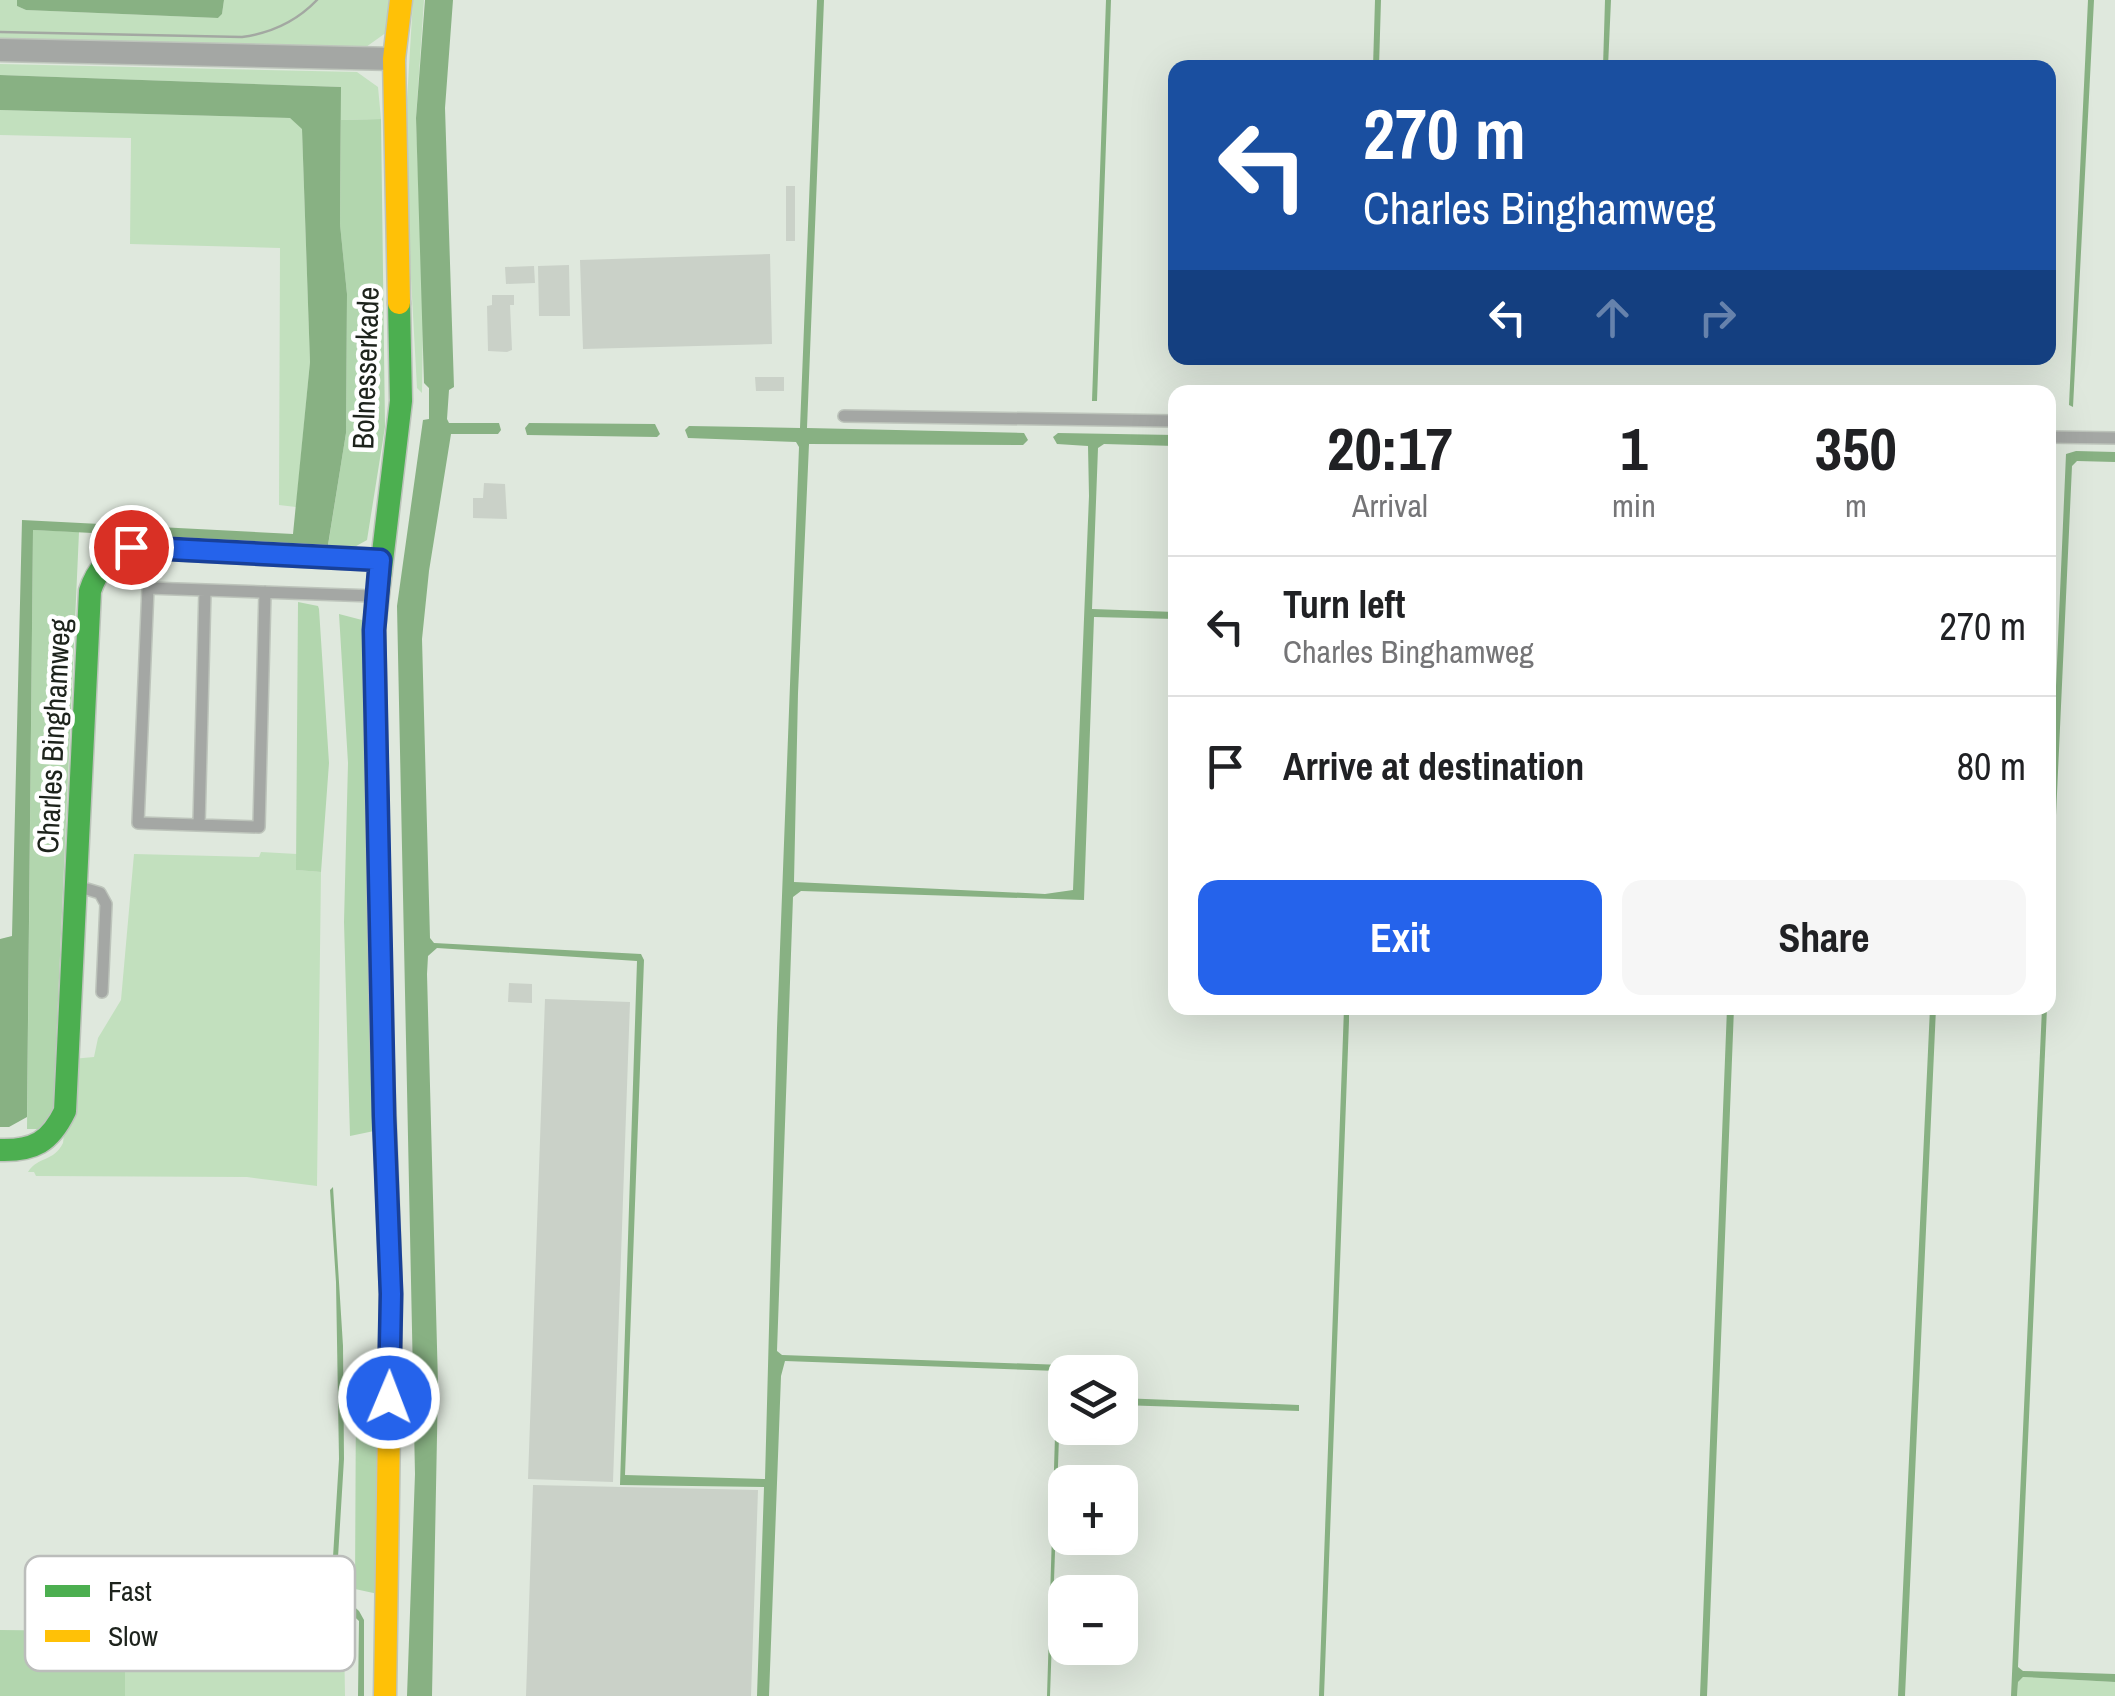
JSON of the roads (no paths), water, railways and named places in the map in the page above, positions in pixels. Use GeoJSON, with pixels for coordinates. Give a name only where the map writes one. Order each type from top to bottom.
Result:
{"type":"FeatureCollection","features":[{"type":"Feature","properties":{"kind":"street","name":"Bolnesserkade"},"geometry":{"type":"LineString","coordinates":[[385,1696],[391,1294],[374,630],[401,401],[394,59],[400,0]]}},
{"type":"Feature","properties":{"kind":"street"},"geometry":{"type":"LineString","coordinates":[[0,50],[394,59]]}},
{"type":"Feature","properties":{"kind":"street","name":"Charles Binghamweg"},"geometry":{"type":"LineString","coordinates":[[0,1150],[40,1146],[55,1134],[65,1111],[93,580],[107,561],[131,547],[380,560]]}},
{"type":"Feature","properties":{"kind":"lane"},"geometry":{"type":"LineString","coordinates":[[844,416],[1168,422]]}},
{"type":"Feature","properties":{"kind":"lane"},"geometry":{"type":"LineString","coordinates":[[2056,437],[2115,438]]}},
{"type":"Feature","properties":{"kind":"lane"},"geometry":{"type":"LineString","coordinates":[[266,592],[259,827],[138,823],[148,588],[266,592],[377,596]]}},
{"type":"Feature","properties":{"kind":"lane"},"geometry":{"type":"LineString","coordinates":[[199,825],[205,590]]}},
{"type":"Feature","properties":{"kind":"lane"},"geometry":{"type":"LineString","coordinates":[[76,887],[100,893],[106,904],[102,992]]}},
{"type":"Feature","properties":{"kind":"tram line"},"geometry":{"type":"LineString","coordinates":[[0,32],[242,37],[283,25],[317,0]]}}]}
